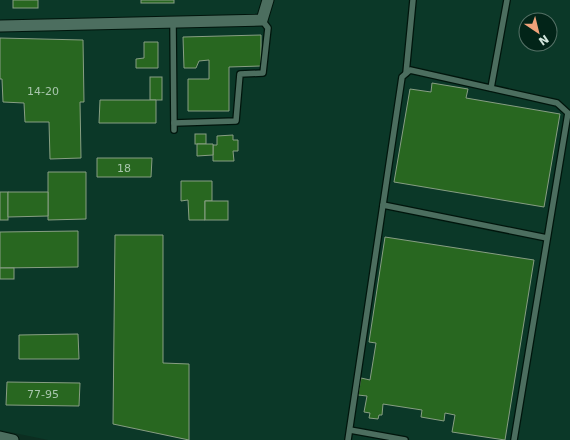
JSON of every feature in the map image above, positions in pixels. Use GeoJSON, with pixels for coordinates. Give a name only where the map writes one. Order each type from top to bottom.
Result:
{"type":"FeatureCollection","features":[{"type":"Feature","properties":{"kind":"street"},"geometry":{"type":"LineString","coordinates":[[0,26],[262,20],[268,0]]}},
{"type":"Feature","properties":{"kind":"street"},"geometry":{"type":"LineString","coordinates":[[0,437],[14,440]]}},
{"type":"Feature","properties":{"kind":"lane"},"geometry":{"type":"LineString","coordinates":[[406,73],[413,0]]}},
{"type":"Feature","properties":{"kind":"lane"},"geometry":{"type":"LineString","coordinates":[[491,88],[507,0]]}},
{"type":"Feature","properties":{"kind":"lane"},"geometry":{"type":"LineString","coordinates":[[174,123],[236,121],[240,74],[263,73],[268,28],[262,20]]}},
{"type":"Feature","properties":{"kind":"lane"},"geometry":{"type":"LineString","coordinates":[[173,22],[174,130]]}},
{"type":"Feature","properties":{"kind":"lane"},"geometry":{"type":"LineString","coordinates":[[348,440],[402,77],[410,70],[557,103],[568,113],[514,440]]}},
{"type":"Feature","properties":{"kind":"lane"},"geometry":{"type":"LineString","coordinates":[[383,205],[547,238]]}},
{"type":"Feature","properties":{"kind":"lane"},"geometry":{"type":"LineString","coordinates":[[350,430],[405,440]]}},
{"type":"Feature","properties":{"kind":"shaded area"},"geometry":{"type":"Polygon","coordinates":[[[0,0],[570,0],[570,440],[48,440],[0,430],[0,0]]]}},
{"type":"Feature","properties":{"kind":"building"},"geometry":{"type":"Polygon","coordinates":[[[13,0],[38,0],[38,8],[13,8],[13,0]]]}},
{"type":"Feature","properties":{"kind":"building"},"geometry":{"type":"Polygon","coordinates":[[[141,0],[174,0],[174,3],[141,3],[141,0]]]}},
{"type":"Feature","properties":{"kind":"building"},"geometry":{"type":"Polygon","coordinates":[[[261,35],[261,66],[229,67],[229,111],[188,111],[188,79],[209,79],[209,60],[199,61],[196,68],[184,68],[183,37],[261,35]]]}},
{"type":"Feature","properties":{"kind":"building"},"geometry":{"type":"Polygon","coordinates":[[[0,38],[83,40],[84,102],[80,102],[81,158],[50,159],[49,122],[25,122],[24,103],[3,102],[2,79],[0,79],[0,38]]]}},
{"type":"Feature","properties":{"kind":"building"},"geometry":{"type":"Polygon","coordinates":[[[144,42],[158,42],[158,68],[136,68],[136,59],[144,58],[144,42]]]}},
{"type":"Feature","properties":{"kind":"building"},"geometry":{"type":"Polygon","coordinates":[[[150,77],[162,77],[162,100],[150,100],[150,77]]]}},
{"type":"Feature","properties":{"kind":"building"},"geometry":{"type":"Polygon","coordinates":[[[432,83],[468,89],[466,98],[560,114],[544,207],[394,182],[410,89],[431,92],[432,83]]]}},
{"type":"Feature","properties":{"kind":"building"},"geometry":{"type":"Polygon","coordinates":[[[100,100],[156,100],[156,123],[99,123],[100,100]]]}},
{"type":"Feature","properties":{"kind":"building"},"geometry":{"type":"Polygon","coordinates":[[[195,134],[206,134],[206,144],[195,144],[195,134]]]}},
{"type":"Feature","properties":{"kind":"building"},"geometry":{"type":"Polygon","coordinates":[[[233,135],[233,140],[238,140],[238,151],[233,151],[234,161],[213,161],[213,145],[217,145],[217,136],[233,135]]]}},
{"type":"Feature","properties":{"kind":"building"},"geometry":{"type":"Polygon","coordinates":[[[197,144],[213,144],[213,155],[197,156],[197,144]]]}},
{"type":"Feature","properties":{"kind":"building"},"geometry":{"type":"Polygon","coordinates":[[[97,158],[152,158],[151,177],[97,177],[97,158]]]}},
{"type":"Feature","properties":{"kind":"building"},"geometry":{"type":"Polygon","coordinates":[[[48,172],[86,172],[86,219],[48,220],[48,172]]]}},
{"type":"Feature","properties":{"kind":"building"},"geometry":{"type":"Polygon","coordinates":[[[181,181],[212,181],[212,201],[205,201],[205,220],[189,220],[188,200],[181,201],[181,181]]]}},
{"type":"Feature","properties":{"kind":"building"},"geometry":{"type":"Polygon","coordinates":[[[0,192],[8,192],[8,220],[0,220],[0,192]]]}},
{"type":"Feature","properties":{"kind":"building"},"geometry":{"type":"Polygon","coordinates":[[[8,192],[48,192],[48,216],[8,217],[8,192]]]}},
{"type":"Feature","properties":{"kind":"building"},"geometry":{"type":"Polygon","coordinates":[[[205,201],[228,201],[228,220],[205,220],[205,201]]]}},
{"type":"Feature","properties":{"kind":"building"},"geometry":{"type":"Polygon","coordinates":[[[78,231],[78,267],[0,268],[0,232],[78,231]]]}},
{"type":"Feature","properties":{"kind":"building"},"geometry":{"type":"Polygon","coordinates":[[[115,235],[163,235],[163,363],[189,364],[189,440],[113,424],[115,235]]]}},
{"type":"Feature","properties":{"kind":"building"},"geometry":{"type":"Polygon","coordinates":[[[385,237],[534,260],[505,440],[452,432],[455,415],[445,413],[444,421],[421,417],[422,410],[383,404],[382,415],[379,415],[378,419],[369,418],[370,413],[364,412],[367,396],[358,395],[361,378],[370,380],[376,343],[369,342],[385,237]]]}},
{"type":"Feature","properties":{"kind":"building"},"geometry":{"type":"Polygon","coordinates":[[[0,268],[14,268],[14,279],[0,279],[0,268]]]}},
{"type":"Feature","properties":{"kind":"building"},"geometry":{"type":"Polygon","coordinates":[[[78,334],[79,359],[19,359],[19,335],[78,334]]]}},
{"type":"Feature","properties":{"kind":"building"},"geometry":{"type":"Polygon","coordinates":[[[7,382],[80,383],[79,406],[6,405],[7,382]]]}}]}
